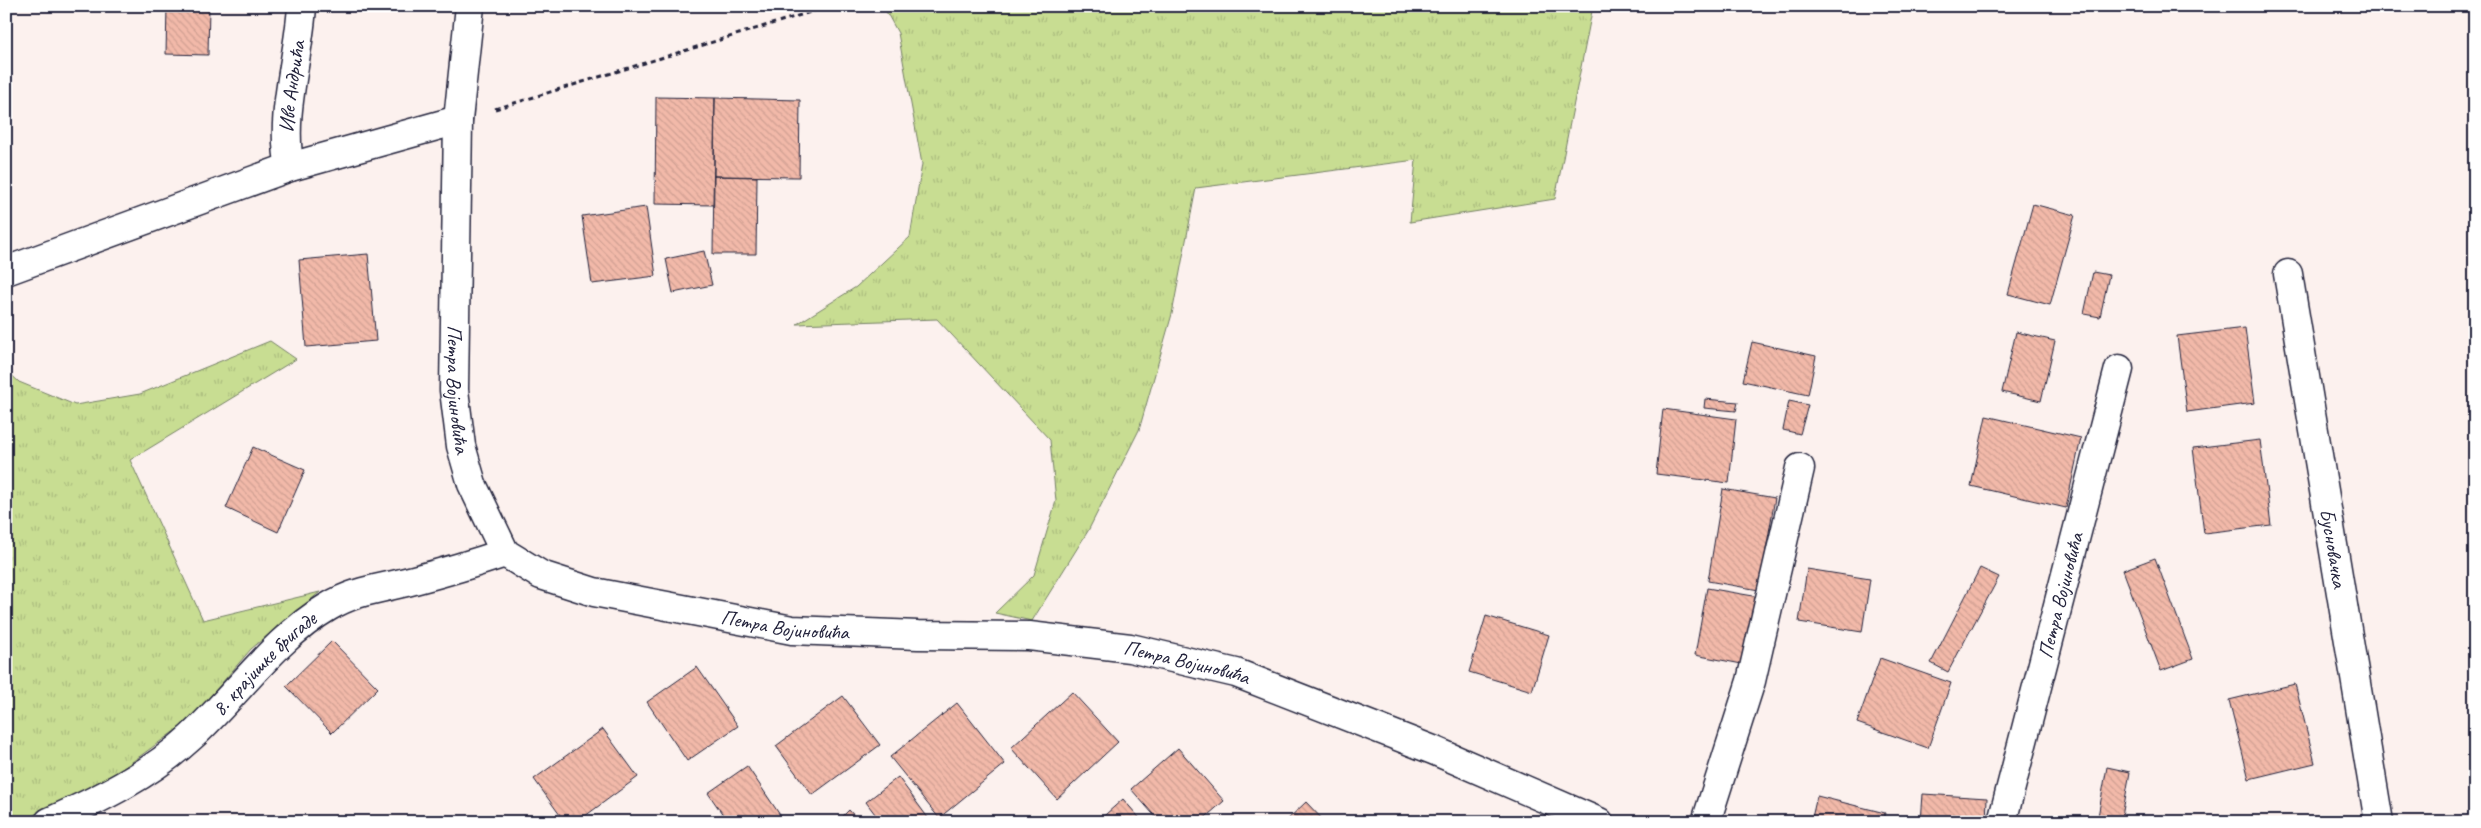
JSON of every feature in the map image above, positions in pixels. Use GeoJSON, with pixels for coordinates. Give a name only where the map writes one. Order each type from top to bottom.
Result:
{"type":"FeatureCollection","features":[{"type":"Feature","properties":{"kind":"street","name":"Иве Андрића"},"geometry":{"type":"LineString","coordinates":[[290,167],[286,146],[287,124],[302,6]]}},
{"type":"Feature","properties":{"kind":"street","name":"Петра Војиновића"},"geometry":{"type":"LineString","coordinates":[[470,6],[458,120],[454,390],[461,446],[472,484],[505,554],[541,575],[594,592],[792,630],[918,636],[1029,636],[1130,648],[1236,673],[1433,750],[1600,822]]}},
{"type":"Feature","properties":{"kind":"street"},"geometry":{"type":"LineString","coordinates":[[6,271],[290,167],[458,120]]}},
{"type":"Feature","properties":{"kind":"street","name":"Бусновачка"},"geometry":{"type":"LineString","coordinates":[[2288,274],[2379,822]]}},
{"type":"Feature","properties":{"kind":"street","name":"Петра Војиновића"},"geometry":{"type":"LineString","coordinates":[[2002,822],[2119,369]]}},
{"type":"Feature","properties":{"kind":"street"},"geometry":{"type":"LineString","coordinates":[[1706,822],[1752,681],[1800,468]]}},
{"type":"Feature","properties":{"kind":"street","name":"8. крајишке бригаде"},"geometry":{"type":"LineString","coordinates":[[49,822],[110,793],[160,764],[192,736],[294,633],[326,608],[353,593],[413,581],[505,554]]}},
{"type":"Feature","properties":{"kind":"path"},"geometry":{"type":"LineString","coordinates":[[458,120],[830,6]]}},
{"type":"Feature","properties":{"kind":"green space"},"geometry":{"type":"Polygon","coordinates":[[[883,6],[1593,6],[1555,199],[1410,222],[1416,160],[1196,188],[1172,314],[1139,430],[1088,531],[1032,621],[995,613],[1034,575],[1056,501],[1050,440],[937,319],[797,324],[856,287],[910,237],[922,164],[898,33],[883,6]]]}},
{"type":"Feature","properties":{"kind":"green space"},"geometry":{"type":"Polygon","coordinates":[[[270,341],[296,359],[130,460],[203,620],[320,592],[251,649],[191,719],[110,778],[19,822],[6,822],[6,370],[19,382],[75,405],[140,394],[270,341]]]}},
{"type":"Feature","properties":{"kind":"building"},"geometry":{"type":"Polygon","coordinates":[[[167,6],[209,6],[208,55],[166,54],[167,6]]]}},
{"type":"Feature","properties":{"kind":"building"},"geometry":{"type":"Polygon","coordinates":[[[6,18],[11,18],[10,89],[6,89],[6,18]]]}},
{"type":"Feature","properties":{"kind":"building"},"geometry":{"type":"Polygon","coordinates":[[[656,97],[715,98],[713,205],[655,204],[656,97]]]}},
{"type":"Feature","properties":{"kind":"building"},"geometry":{"type":"Polygon","coordinates":[[[715,98],[800,100],[799,177],[714,176],[715,98]]]}},
{"type":"Feature","properties":{"kind":"building"},"geometry":{"type":"Polygon","coordinates":[[[714,176],[757,177],[756,254],[713,254],[714,176]]]}},
{"type":"Feature","properties":{"kind":"building"},"geometry":{"type":"Polygon","coordinates":[[[2033,204],[2075,215],[2050,305],[2008,294],[2033,204]]]}},
{"type":"Feature","properties":{"kind":"building"},"geometry":{"type":"Polygon","coordinates":[[[646,207],[656,276],[592,284],[582,216],[646,207]]]}},
{"type":"Feature","properties":{"kind":"building"},"geometry":{"type":"Polygon","coordinates":[[[704,251],[712,285],[673,293],[666,259],[704,251]]]}},
{"type":"Feature","properties":{"kind":"building"},"geometry":{"type":"Polygon","coordinates":[[[368,254],[376,341],[306,347],[299,260],[368,254]]]}},
{"type":"Feature","properties":{"kind":"building"},"geometry":{"type":"Polygon","coordinates":[[[2093,272],[2109,275],[2100,317],[2084,314],[2093,272]]]}},
{"type":"Feature","properties":{"kind":"building"},"geometry":{"type":"Polygon","coordinates":[[[2245,328],[2255,403],[2187,412],[2177,336],[2245,328]]]}},
{"type":"Feature","properties":{"kind":"building"},"geometry":{"type":"Polygon","coordinates":[[[2016,332],[2055,341],[2041,401],[2002,392],[2016,332]]]}},
{"type":"Feature","properties":{"kind":"building"},"geometry":{"type":"Polygon","coordinates":[[[1752,342],[1816,356],[1808,395],[1743,381],[1752,342]]]}},
{"type":"Feature","properties":{"kind":"building"},"geometry":{"type":"Polygon","coordinates":[[[1705,399],[1738,402],[1736,411],[1704,408],[1705,399]]]}},
{"type":"Feature","properties":{"kind":"building"},"geometry":{"type":"Polygon","coordinates":[[[1789,401],[1808,405],[1800,434],[1783,430],[1789,401]]]}},
{"type":"Feature","properties":{"kind":"building"},"geometry":{"type":"Polygon","coordinates":[[[1663,409],[1736,419],[1729,483],[1656,474],[1663,409]]]}},
{"type":"Feature","properties":{"kind":"building"},"geometry":{"type":"Polygon","coordinates":[[[1986,416],[2081,438],[2066,508],[1971,486],[1986,416]]]}},
{"type":"Feature","properties":{"kind":"building"},"geometry":{"type":"Polygon","coordinates":[[[2260,440],[2271,525],[2204,533],[2193,448],[2260,440]]]}},
{"type":"Feature","properties":{"kind":"building"},"geometry":{"type":"Polygon","coordinates":[[[253,447],[305,470],[278,532],[226,508],[253,447]]]}},
{"type":"Feature","properties":{"kind":"building"},"geometry":{"type":"Polygon","coordinates":[[[1723,489],[1775,498],[1759,590],[1708,581],[1723,489]]]}},
{"type":"Feature","properties":{"kind":"building"},"geometry":{"type":"Polygon","coordinates":[[[2155,558],[2193,659],[2161,671],[2123,570],[2155,558]]]}},
{"type":"Feature","properties":{"kind":"building"},"geometry":{"type":"Polygon","coordinates":[[[1980,568],[1999,577],[1948,672],[1931,663],[1980,568]]]}},
{"type":"Feature","properties":{"kind":"building"},"geometry":{"type":"Polygon","coordinates":[[[1807,569],[1870,579],[1862,632],[1799,622],[1807,569]]]}},
{"type":"Feature","properties":{"kind":"building"},"geometry":{"type":"Polygon","coordinates":[[[1707,588],[1759,597],[1747,665],[1695,655],[1707,588]]]}},
{"type":"Feature","properties":{"kind":"building"},"geometry":{"type":"Polygon","coordinates":[[[1486,616],[1549,635],[1532,691],[1469,672],[1486,616]]]}},
{"type":"Feature","properties":{"kind":"building"},"geometry":{"type":"Polygon","coordinates":[[[332,641],[378,688],[332,733],[286,686],[332,641]]]}},
{"type":"Feature","properties":{"kind":"building"},"geometry":{"type":"Polygon","coordinates":[[[1880,658],[1951,683],[1928,748],[1857,723],[1880,658]]]}},
{"type":"Feature","properties":{"kind":"building"},"geometry":{"type":"Polygon","coordinates":[[[697,667],[738,726],[687,761],[647,702],[697,667]]]}},
{"type":"Feature","properties":{"kind":"building"},"geometry":{"type":"Polygon","coordinates":[[[2295,684],[2315,763],[2249,779],[2229,700],[2295,684]]]}},
{"type":"Feature","properties":{"kind":"building"},"geometry":{"type":"Polygon","coordinates":[[[1072,692],[1118,742],[1057,799],[1011,748],[1072,692]]]}},
{"type":"Feature","properties":{"kind":"building"},"geometry":{"type":"Polygon","coordinates":[[[843,696],[880,745],[812,795],[776,746],[843,696]]]}},
{"type":"Feature","properties":{"kind":"building"},"geometry":{"type":"Polygon","coordinates":[[[957,703],[1005,764],[939,818],[890,757],[957,703]]]}},
{"type":"Feature","properties":{"kind":"building"},"geometry":{"type":"Polygon","coordinates":[[[603,729],[638,777],[577,822],[565,822],[534,779],[603,729]]]}},
{"type":"Feature","properties":{"kind":"building"},"geometry":{"type":"Polygon","coordinates":[[[1178,748],[1224,801],[1200,822],[1160,822],[1131,789],[1178,748]]]}},
{"type":"Feature","properties":{"kind":"building"},"geometry":{"type":"Polygon","coordinates":[[[747,766],[784,821],[728,822],[708,793],[747,766]]]}},
{"type":"Feature","properties":{"kind":"building"},"geometry":{"type":"Polygon","coordinates":[[[2107,767],[2130,772],[2121,822],[2097,822],[2107,767]]]}},
{"type":"Feature","properties":{"kind":"building"},"geometry":{"type":"Polygon","coordinates":[[[898,777],[931,822],[881,822],[866,802],[898,777]]]}},
{"type":"Feature","properties":{"kind":"building"},"geometry":{"type":"Polygon","coordinates":[[[1923,794],[1987,798],[1986,822],[1921,822],[1923,794]]]}},
{"type":"Feature","properties":{"kind":"building"},"geometry":{"type":"Polygon","coordinates":[[[1817,796],[1885,813],[1883,822],[1811,822],[1817,796]]]}},
{"type":"Feature","properties":{"kind":"building"},"geometry":{"type":"Polygon","coordinates":[[[1123,799],[1143,822],[1097,822],[1123,799]]]}},
{"type":"Feature","properties":{"kind":"building"},"geometry":{"type":"Polygon","coordinates":[[[1306,802],[1325,822],[1285,822],[1306,802]]]}},
{"type":"Feature","properties":{"kind":"building"},"geometry":{"type":"Polygon","coordinates":[[[849,810],[860,822],[837,822],[849,810]]]}}]}
